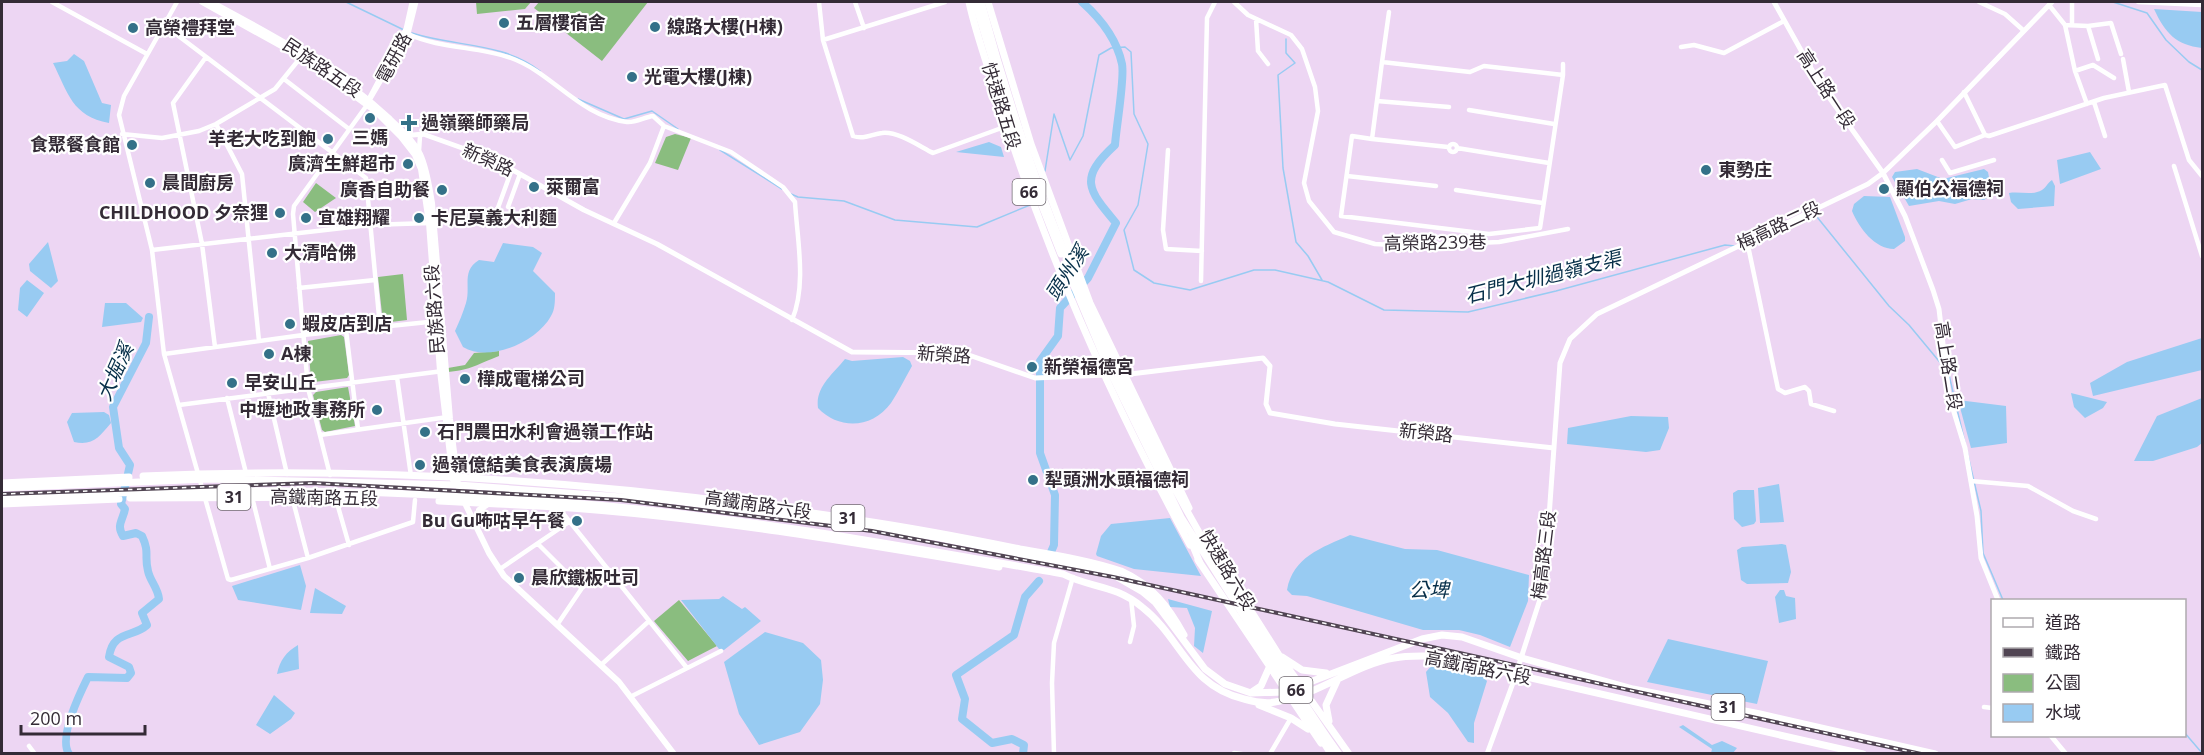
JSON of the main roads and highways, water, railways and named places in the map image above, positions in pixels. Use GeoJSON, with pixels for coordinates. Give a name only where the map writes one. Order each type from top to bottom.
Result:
{"type":"FeatureCollection","features":[{"type":"Feature","properties":{"kind":"main road","name":"民族路五段"},"geometry":{"type":"LineString","coordinates":[[202,2],[301,57],[368,102]]}},
{"type":"Feature","properties":{"kind":"main road","name":"民族路五段"},"geometry":{"type":"LineString","coordinates":[[211,2],[309,56],[368,102],[404,136]]}},
{"type":"Feature","properties":{"kind":"main road","name":"快速路五段"},"geometry":{"type":"LineString","coordinates":[[969,2],[1007,126],[1044,234],[1106,375]]}},
{"type":"Feature","properties":{"kind":"main road","name":"66"},"geometry":{"type":"LineString","coordinates":[[975,2],[1005,106],[1036,195],[1108,367],[1184,515],[1330,753]]}},
{"type":"Feature","properties":{"kind":"main road","name":"66"},"geometry":{"type":"LineString","coordinates":[[981,2],[1026,148],[1066,257],[1162,470]]}},
{"type":"Feature","properties":{"kind":"main road","name":"快速路五段"},"geometry":{"type":"LineString","coordinates":[[988,2],[1047,191],[1087,296],[1126,374]]}},
{"type":"Feature","properties":{"kind":"main road","name":"民族路六段"},"geometry":{"type":"LineString","coordinates":[[404,136],[417,154],[431,223],[447,417],[456,481],[464,500],[476,527],[500,569],[517,589],[632,696],[674,753]]}},
{"type":"Feature","properties":{"kind":"main road","name":"快速路六段"},"geometry":{"type":"LineString","coordinates":[[1126,374],[1158,449],[1216,556],[1279,655],[1349,753]]}},
{"type":"Feature","properties":{"kind":"main road","name":"快速路六段"},"geometry":{"type":"LineString","coordinates":[[1106,375],[1130,433],[1200,563],[1284,692],[1330,753]]}},
{"type":"Feature","properties":{"kind":"main road","name":"高鐵南路五段"},"geometry":{"type":"LineString","coordinates":[[2,488],[246,473],[411,476],[456,481]]}},
{"type":"Feature","properties":{"kind":"main road","name":"高鐵南路五段"},"geometry":{"type":"LineString","coordinates":[[2,483],[198,477],[456,481]]}},
{"type":"Feature","properties":{"kind":"main road"},"geometry":{"type":"LineString","coordinates":[[12,487],[34,481]]}},
{"type":"Feature","properties":{"kind":"main road","name":"高鐵南路六段"},"geometry":{"type":"LineString","coordinates":[[456,481],[696,497],[939,535],[1105,566],[1144,583],[1169,608],[1196,659]]}},
{"type":"Feature","properties":{"kind":"main road","name":"高鐵南路六段"},"geometry":{"type":"LineString","coordinates":[[456,481],[676,501],[900,532],[939,535],[951,540],[1096,570],[1117,577],[1143,592],[1155,602],[1196,659],[1225,684],[1251,693],[1284,692],[1422,639],[1442,635],[1480,641],[1522,658],[1633,689],[1760,714],[1935,753]]}},
{"type":"Feature","properties":{"kind":"main road","name":"高鐵南路五段"},"geometry":{"type":"LineString","coordinates":[[2,504],[331,491],[464,500]]}},
{"type":"Feature","properties":{"kind":"main road","name":"高鐵南路五段"},"geometry":{"type":"LineString","coordinates":[[2,499],[44,496],[203,495],[464,500]]}},
{"type":"Feature","properties":{"kind":"main road"},"geometry":{"type":"LineString","coordinates":[[19,503],[44,496]]}},
{"type":"Feature","properties":{"kind":"main road"},"geometry":{"type":"LineString","coordinates":[[676,501],[696,497]]}},
{"type":"Feature","properties":{"kind":"main road","name":"高鐵南路六段"},"geometry":{"type":"LineString","coordinates":[[464,500],[488,504],[558,507],[905,548]]}},
{"type":"Feature","properties":{"kind":"main road","name":"高鐵南路六段"},"geometry":{"type":"LineString","coordinates":[[464,500],[560,502],[703,517],[905,548],[1071,577]]}},
{"type":"Feature","properties":{"kind":"main road"},"geometry":{"type":"LineString","coordinates":[[476,527],[477,514],[488,504]]}},
{"type":"Feature","properties":{"kind":"main road"},"geometry":{"type":"LineString","coordinates":[[1184,515],[1216,556]]}},
{"type":"Feature","properties":{"kind":"main road"},"geometry":{"type":"LineString","coordinates":[[1184,515],[1200,563]]}},
{"type":"Feature","properties":{"kind":"main road"},"geometry":{"type":"LineString","coordinates":[[677,520],[703,517]]}},
{"type":"Feature","properties":{"kind":"main road"},"geometry":{"type":"LineString","coordinates":[[900,532],[905,548]]}},
{"type":"Feature","properties":{"kind":"main road"},"geometry":{"type":"LineString","coordinates":[[920,551],[939,535]]}},
{"type":"Feature","properties":{"kind":"main road"},"geometry":{"type":"LineString","coordinates":[[951,540],[949,549],[951,553]]}},
{"type":"Feature","properties":{"kind":"main road","name":"高鐵南路六段"},"geometry":{"type":"LineString","coordinates":[[920,551],[951,553],[1102,585],[1131,599],[1154,617],[1199,676],[1221,692],[1262,704],[1289,699],[1378,663],[1407,657],[1435,656],[1863,753]]}},
{"type":"Feature","properties":{"kind":"main road","name":"66"},"geometry":{"type":"LineString","coordinates":[[1252,627],[1339,753]]}},
{"type":"Feature","properties":{"kind":"main road"},"geometry":{"type":"LineString","coordinates":[[1279,655],[1302,670],[1324,673],[1344,670]]}},
{"type":"Feature","properties":{"kind":"main road"},"geometry":{"type":"LineString","coordinates":[[1251,693],[1261,686],[1269,668]]}},
{"type":"Feature","properties":{"kind":"main road"},"geometry":{"type":"LineString","coordinates":[[1333,731],[1326,705],[1337,681]]}},
{"type":"Feature","properties":{"kind":"main road","name":"31"},"geometry":{"type":"LineString","coordinates":[[1237,698],[1291,718],[1317,738]]}},
{"type":"Feature","properties":{"kind":"water"},"geometry":{"type":"Polygon","coordinates":[[[2154,9],[2202,12],[2202,48],[2178,41],[2162,25],[2154,9]]]}},
{"type":"Feature","properties":{"kind":"water"},"geometry":{"type":"Polygon","coordinates":[[[74,54],[84,61],[102,103],[111,105],[109,123],[87,115],[79,109],[68,93],[53,63],[67,61],[74,54]]]}},
{"type":"Feature","properties":{"kind":"water"},"geometry":{"type":"Polygon","coordinates":[[[989,142],[1001,147],[1004,157],[956,152],[989,142]]]}},
{"type":"Feature","properties":{"kind":"water"},"geometry":{"type":"Polygon","coordinates":[[[2090,152],[2101,169],[2060,184],[2057,160],[2090,152]]]}},
{"type":"Feature","properties":{"kind":"water"},"geometry":{"type":"Polygon","coordinates":[[[1917,169],[1943,179],[1984,169],[1988,172],[1992,194],[1984,200],[1972,199],[1955,204],[1939,201],[1909,206],[1892,177],[1895,172],[1917,169]]]}},
{"type":"Feature","properties":{"kind":"water"},"geometry":{"type":"Polygon","coordinates":[[[2052,180],[2055,186],[2054,206],[2018,209],[2011,202],[2009,193],[2038,192],[2052,180]]]}},
{"type":"Feature","properties":{"kind":"water"},"geometry":{"type":"Polygon","coordinates":[[[1864,196],[1890,197],[1905,237],[1905,241],[1894,249],[1874,241],[1855,218],[1852,211],[1854,204],[1864,196]]]}},
{"type":"Feature","properties":{"kind":"water"},"geometry":{"type":"Polygon","coordinates":[[[48,242],[58,281],[51,288],[30,271],[29,264],[48,242]]]}},
{"type":"Feature","properties":{"kind":"water"},"geometry":{"type":"Polygon","coordinates":[[[503,243],[533,247],[542,253],[533,271],[555,293],[553,311],[544,325],[524,341],[499,351],[486,353],[474,351],[463,347],[455,331],[466,303],[468,274],[473,264],[479,260],[494,262],[503,243]]]}},
{"type":"Feature","properties":{"kind":"water"},"geometry":{"type":"Polygon","coordinates":[[[27,280],[44,293],[27,317],[18,310],[20,288],[27,280]]]}},
{"type":"Feature","properties":{"kind":"water"},"geometry":{"type":"Polygon","coordinates":[[[105,303],[126,303],[143,318],[141,322],[102,327],[105,303]]]}},
{"type":"Feature","properties":{"kind":"water"},"geometry":{"type":"Polygon","coordinates":[[[2202,338],[2202,370],[2093,396],[2090,383],[2127,362],[2202,338]]]}},
{"type":"Feature","properties":{"kind":"water"},"geometry":{"type":"Polygon","coordinates":[[[903,357],[910,361],[912,366],[891,403],[875,418],[855,424],[845,423],[826,415],[818,408],[822,387],[845,359],[852,361],[903,357]]]}},
{"type":"Feature","properties":{"kind":"water"},"geometry":{"type":"Polygon","coordinates":[[[2071,393],[2107,402],[2103,408],[2085,418],[2074,407],[2071,393]]]}},
{"type":"Feature","properties":{"kind":"water"},"geometry":{"type":"Polygon","coordinates":[[[2202,398],[2202,443],[2197,447],[2153,461],[2134,461],[2157,416],[2202,398]]]}},
{"type":"Feature","properties":{"kind":"water"},"geometry":{"type":"Polygon","coordinates":[[[1958,400],[2006,406],[2007,443],[1971,448],[1958,400]]]}},
{"type":"Feature","properties":{"kind":"water"},"geometry":{"type":"Polygon","coordinates":[[[104,412],[109,415],[111,423],[103,432],[86,443],[74,442],[67,422],[72,413],[104,412]]]}},
{"type":"Feature","properties":{"kind":"water"},"geometry":{"type":"Polygon","coordinates":[[[1631,416],[1668,417],[1669,428],[1660,450],[1646,452],[1567,444],[1568,428],[1631,416]]]}},
{"type":"Feature","properties":{"kind":"water"},"geometry":{"type":"Polygon","coordinates":[[[1779,484],[1784,522],[1760,523],[1758,488],[1779,484]]]}},
{"type":"Feature","properties":{"kind":"water"},"geometry":{"type":"Polygon","coordinates":[[[1738,490],[1754,490],[1756,521],[1754,524],[1742,527],[1734,519],[1733,493],[1738,490]]]}},
{"type":"Feature","properties":{"kind":"water"},"geometry":{"type":"Polygon","coordinates":[[[1170,518],[1201,576],[1134,569],[1097,556],[1101,536],[1111,524],[1170,518]]]}},
{"type":"Feature","properties":{"kind":"water","name":"公埤"},"geometry":{"type":"Polygon","coordinates":[[[1350,535],[1405,549],[1437,550],[1529,575],[1528,601],[1510,647],[1480,635],[1459,630],[1423,630],[1307,596],[1292,595],[1287,590],[1295,569],[1310,555],[1350,535]]]}},
{"type":"Feature","properties":{"kind":"water"},"geometry":{"type":"Polygon","coordinates":[[[1786,545],[1791,572],[1788,583],[1747,584],[1741,580],[1737,550],[1742,547],[1786,545]]]}},
{"type":"Feature","properties":{"kind":"water"},"geometry":{"type":"Polygon","coordinates":[[[300,565],[306,586],[301,610],[238,600],[232,586],[300,565]]]}},
{"type":"Feature","properties":{"kind":"water"},"geometry":{"type":"Polygon","coordinates":[[[315,588],[346,606],[342,614],[310,613],[315,588]]]}},
{"type":"Feature","properties":{"kind":"water"},"geometry":{"type":"Polygon","coordinates":[[[1780,590],[1784,590],[1786,596],[1795,598],[1796,619],[1779,623],[1775,597],[1780,590]]]}},
{"type":"Feature","properties":{"kind":"water"},"geometry":{"type":"Polygon","coordinates":[[[723,596],[742,609],[745,607],[761,621],[724,650],[719,649],[681,600],[719,599],[723,596]]]}},
{"type":"Feature","properties":{"kind":"water"},"geometry":{"type":"Polygon","coordinates":[[[1168,599],[1212,611],[1203,653],[1194,646],[1195,628],[1187,608],[1170,607],[1168,599]]]}},
{"type":"Feature","properties":{"kind":"water"},"geometry":{"type":"Polygon","coordinates":[[[765,632],[803,643],[821,660],[823,680],[820,704],[800,732],[759,745],[739,714],[724,662],[765,632]]]}},
{"type":"Feature","properties":{"kind":"water"},"geometry":{"type":"Polygon","coordinates":[[[1668,639],[1768,661],[1757,704],[1647,682],[1668,639]]]}},
{"type":"Feature","properties":{"kind":"water"},"geometry":{"type":"Polygon","coordinates":[[[298,645],[299,669],[277,674],[284,657],[298,645]]]}},
{"type":"Feature","properties":{"kind":"water"},"geometry":{"type":"Polygon","coordinates":[[[1431,666],[1483,677],[1487,681],[1474,723],[1474,743],[1468,742],[1448,713],[1430,697],[1426,672],[1431,666]]]}},
{"type":"Feature","properties":{"kind":"water"},"geometry":{"type":"Polygon","coordinates":[[[274,695],[295,713],[291,719],[270,734],[256,725],[274,695]]]}},
{"type":"Feature","properties":{"kind":"water"},"geometry":{"type":"Polygon","coordinates":[[[1683,725],[1712,745],[1722,741],[1737,748],[1733,753],[1711,753],[1712,749],[1679,727],[1683,725]]]}},
{"type":"Feature","properties":{"kind":"waterway","name":"石門大圳過嶺支渠"},"geometry":{"type":"LineString","coordinates":[[346,2],[404,30]]}},
{"type":"Feature","properties":{"kind":"waterway","name":"頭州溪"},"geometry":{"type":"LineString","coordinates":[[1051,552],[1054,545],[1055,495],[1040,453],[1040,361],[1058,336],[1060,308],[1088,278],[1116,223],[1093,192],[1091,184],[1096,166],[1115,145],[1122,64],[1120,55],[1107,30],[1082,2]]}},
{"type":"Feature","properties":{"kind":"waterway"},"geometry":{"type":"LineString","coordinates":[[2113,2],[2147,13],[2166,40],[2189,62],[2202,70]]}},
{"type":"Feature","properties":{"kind":"waterway","name":"石門大圳過嶺支渠"},"geometry":{"type":"LineString","coordinates":[[412,33],[495,50],[526,62],[540,71]]}},
{"type":"Feature","properties":{"kind":"waterway"},"geometry":{"type":"LineString","coordinates":[[1286,39],[1286,53],[1295,63],[1278,75],[1283,168],[1296,242],[1308,256],[1322,280]]}},
{"type":"Feature","properties":{"kind":"waterway","name":"石門大圳過嶺支渠"},"geometry":{"type":"LineString","coordinates":[[1045,171],[1054,114],[1070,160],[1083,136],[1099,55],[1111,48],[1125,47],[1131,52],[1134,114],[1148,144],[1138,205],[1124,230],[1134,270],[1154,283],[1190,290],[1254,270],[1275,270],[1328,282],[1384,310],[1468,312],[1556,291],[1725,245],[1735,246]]}},
{"type":"Feature","properties":{"kind":"waterway","name":"石門大圳過嶺支渠"},"geometry":{"type":"LineString","coordinates":[[578,99],[624,119],[652,111],[678,129]]}},
{"type":"Feature","properties":{"kind":"waterway","name":"石門大圳過嶺支渠"},"geometry":{"type":"LineString","coordinates":[[720,150],[782,189]]}},
{"type":"Feature","properties":{"kind":"waterway","name":"石門大圳過嶺支渠"},"geometry":{"type":"LineString","coordinates":[[791,194],[798,197],[844,201],[895,220],[977,227],[1030,205]]}},
{"type":"Feature","properties":{"kind":"waterway","name":"石門大圳過嶺支渠"},"geometry":{"type":"LineString","coordinates":[[1813,212],[1889,306],[1909,325],[1943,366]]}},
{"type":"Feature","properties":{"kind":"waterway","name":"大堀溪"},"geometry":{"type":"LineString","coordinates":[[69,754],[66,747],[68,727],[88,677],[127,678],[131,673],[129,667],[109,657],[111,648],[119,638],[147,625],[142,613],[159,599],[148,571],[146,547],[142,536],[136,533],[123,536],[120,529],[125,509],[121,504],[130,465],[119,448],[113,407],[146,343],[149,317]]}},
{"type":"Feature","properties":{"kind":"waterway","name":"石門大圳過嶺支渠"},"geometry":{"type":"LineString","coordinates":[[1949,375],[1981,511],[1983,553],[2003,599]]}},
{"type":"Feature","properties":{"kind":"waterway","name":"頭州溪"},"geometry":{"type":"LineString","coordinates":[[1023,754],[1024,745],[1012,739],[992,743],[962,719],[965,699],[956,675],[1014,635],[1025,597],[1039,581]]}},
{"type":"Feature","properties":{"kind":"waterway","name":"石門大圳過嶺支渠"},"geometry":{"type":"LineString","coordinates":[[2186,734],[2202,753]]}},
{"type":"Feature","properties":{"kind":"railway"},"geometry":{"type":"LineString","coordinates":[[2,494],[313,483],[621,500],[872,531],[1113,577],[1921,754]]}},
{"type":"Feature","properties":{"kind":"place","name":"五層樓宿舍"},"geometry":{"type":"Point","coordinates":[504,23]}},
{"type":"Feature","properties":{"kind":"place","name":"線路大樓(H棟)"},"geometry":{"type":"Point","coordinates":[655,27]}},
{"type":"Feature","properties":{"kind":"place","name":"高榮禮拜堂"},"geometry":{"type":"Point","coordinates":[133,28]}},
{"type":"Feature","properties":{"kind":"place","name":"光電大樓(J棟)"},"geometry":{"type":"Point","coordinates":[632,77]}},
{"type":"Feature","properties":{"kind":"place","name":"三媽"},"geometry":{"type":"Point","coordinates":[370,118]}},
{"type":"Feature","properties":{"kind":"place","name":"過嶺藥師藥局"},"geometry":{"type":"Point","coordinates":[409,123]}},
{"type":"Feature","properties":{"kind":"place","name":"羊老大吃到飽"},"geometry":{"type":"Point","coordinates":[328,139]}},
{"type":"Feature","properties":{"kind":"place","name":"食聚餐食館"},"geometry":{"type":"Point","coordinates":[132,145]}},
{"type":"Feature","properties":{"kind":"place","name":"廣濟生鮮超市"},"geometry":{"type":"Point","coordinates":[408,164]}},
{"type":"Feature","properties":{"kind":"place","name":"東勢庄"},"geometry":{"type":"Point","coordinates":[1706,170]}},
{"type":"Feature","properties":{"kind":"place","name":"晨間廚房"},"geometry":{"type":"Point","coordinates":[150,183]}},
{"type":"Feature","properties":{"kind":"place","name":"萊爾富"},"geometry":{"type":"Point","coordinates":[534,187]}},
{"type":"Feature","properties":{"kind":"place","name":"顯伯公福德祠"},"geometry":{"type":"Point","coordinates":[1884,189]}},
{"type":"Feature","properties":{"kind":"place","name":"廣香自助餐"},"geometry":{"type":"Point","coordinates":[442,190]}},
{"type":"Feature","properties":{"kind":"place","name":"CHILDHOOD 夕奈狸"},"geometry":{"type":"Point","coordinates":[280,213]}},
{"type":"Feature","properties":{"kind":"place","name":"宜雄翔耀"},"geometry":{"type":"Point","coordinates":[306,218]}},
{"type":"Feature","properties":{"kind":"place","name":"卡尼莫義大利麵"},"geometry":{"type":"Point","coordinates":[419,218]}},
{"type":"Feature","properties":{"kind":"place","name":"大清哈佛"},"geometry":{"type":"Point","coordinates":[272,253]}},
{"type":"Feature","properties":{"kind":"place","name":"蝦皮店到店"},"geometry":{"type":"Point","coordinates":[290,324]}},
{"type":"Feature","properties":{"kind":"place","name":"A棟"},"geometry":{"type":"Point","coordinates":[269,354]}},
{"type":"Feature","properties":{"kind":"place","name":"新榮福德宮"},"geometry":{"type":"Point","coordinates":[1032,367]}},
{"type":"Feature","properties":{"kind":"place","name":"樺成電梯公司"},"geometry":{"type":"Point","coordinates":[465,379]}},
{"type":"Feature","properties":{"kind":"place","name":"早安山丘"},"geometry":{"type":"Point","coordinates":[232,383]}},
{"type":"Feature","properties":{"kind":"place","name":"中壢地政事務所"},"geometry":{"type":"Point","coordinates":[377,410]}},
{"type":"Feature","properties":{"kind":"place","name":"石門農田水利會過嶺工作站"},"geometry":{"type":"Point","coordinates":[425,432]}},
{"type":"Feature","properties":{"kind":"place","name":"過嶺億結美食表演廣場"},"geometry":{"type":"Point","coordinates":[420,465]}},
{"type":"Feature","properties":{"kind":"place","name":"犁頭洲水頭福德祠"},"geometry":{"type":"Point","coordinates":[1033,480]}},
{"type":"Feature","properties":{"kind":"place","name":"Bu Gu咘咕早午餐"},"geometry":{"type":"Point","coordinates":[577,521]}},
{"type":"Feature","properties":{"kind":"place","name":"晨欣鐵板吐司"},"geometry":{"type":"Point","coordinates":[519,578]}}]}
